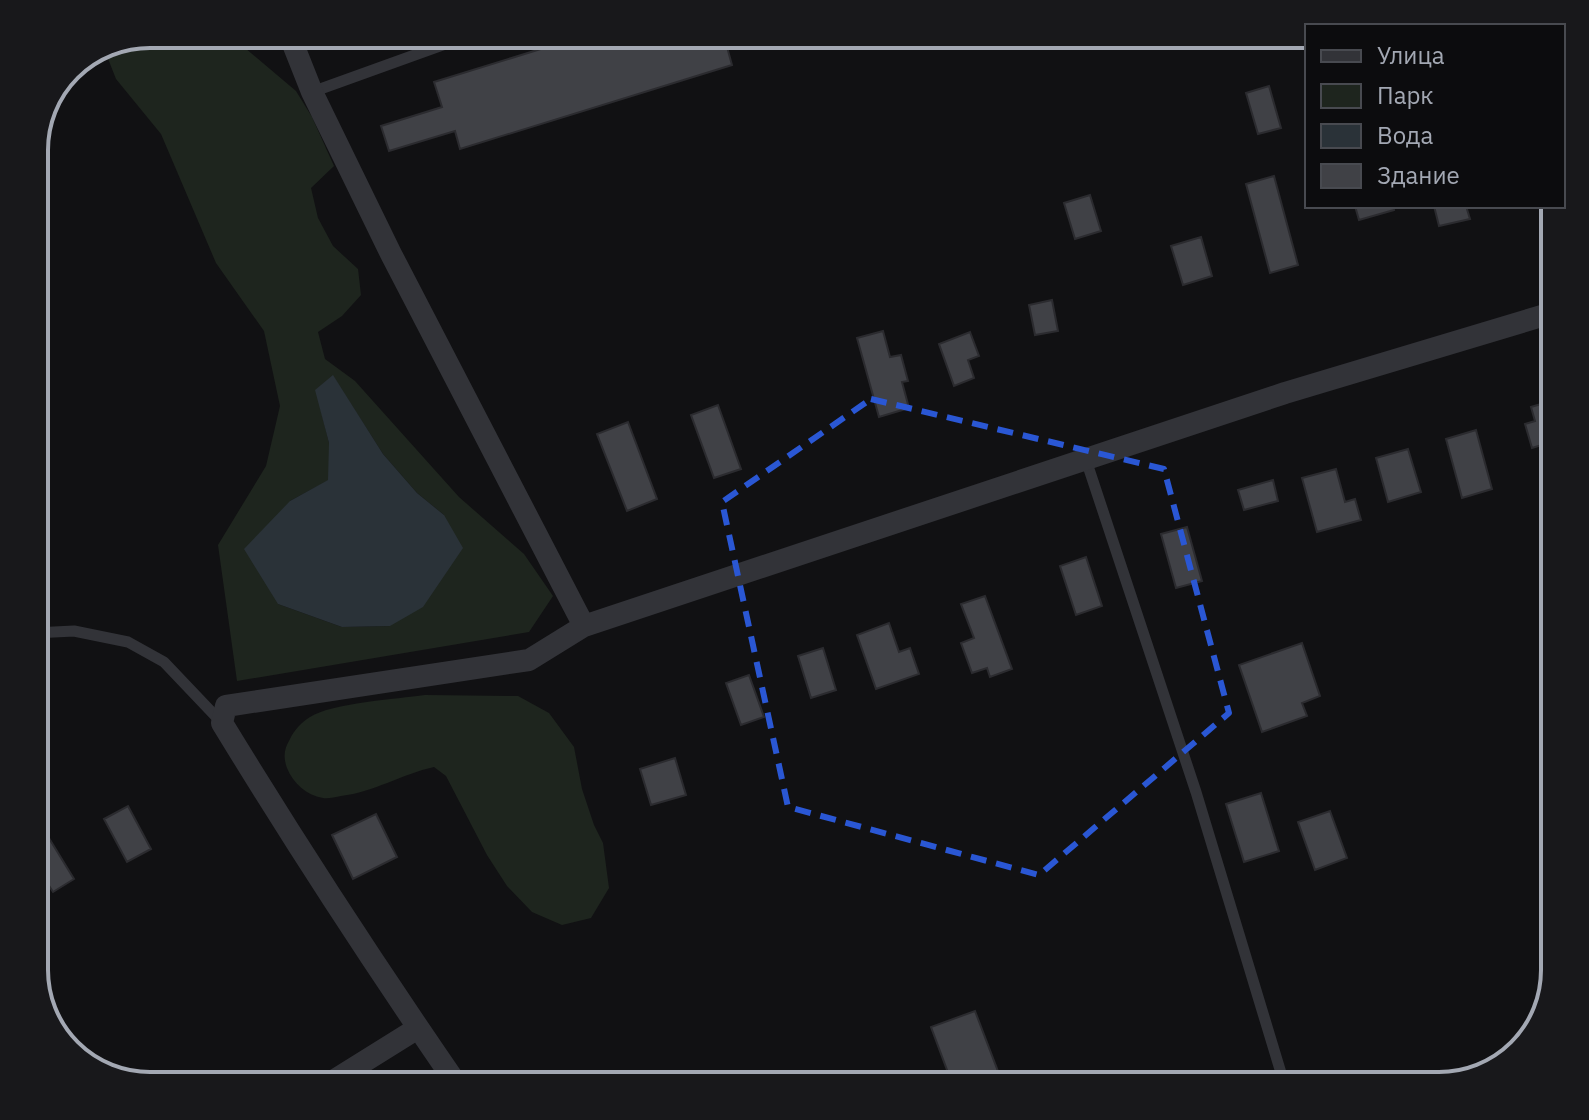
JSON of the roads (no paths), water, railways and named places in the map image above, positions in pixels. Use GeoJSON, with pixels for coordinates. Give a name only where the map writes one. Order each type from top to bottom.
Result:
{"type":"FeatureCollection","features":[{"type":"Feature","properties":{"kind":"street"},"geometry":{"type":"LineString","coordinates":[[295,48],[312,92],[391,254],[584,626]]}},
{"type":"Feature","properties":{"kind":"street"},"geometry":{"type":"LineString","coordinates":[[448,1072],[280,818],[222,723],[226,706],[529,660],[584,626],[1285,393],[1541,316]]}},
{"type":"Feature","properties":{"kind":"street"},"geometry":{"type":"LineString","coordinates":[[347,1072],[418,1028]]}},
{"type":"Feature","properties":{"kind":"lane"},"geometry":{"type":"LineString","coordinates":[[312,92],[434,48]]}},
{"type":"Feature","properties":{"kind":"lane"},"geometry":{"type":"LineString","coordinates":[[1086,460],[1196,792],[1281,1072]]}},
{"type":"Feature","properties":{"kind":"lane"},"geometry":{"type":"LineString","coordinates":[[48,632],[74,631],[128,642],[164,662],[222,723]]}},
{"type":"Feature","properties":{"kind":"water"},"geometry":{"type":"Polygon","coordinates":[[[333,375],[383,454],[417,493],[444,515],[463,548],[423,607],[390,626],[342,627],[278,604],[244,549],[290,501],[328,480],[329,443],[315,390],[333,375]]]}}]}
